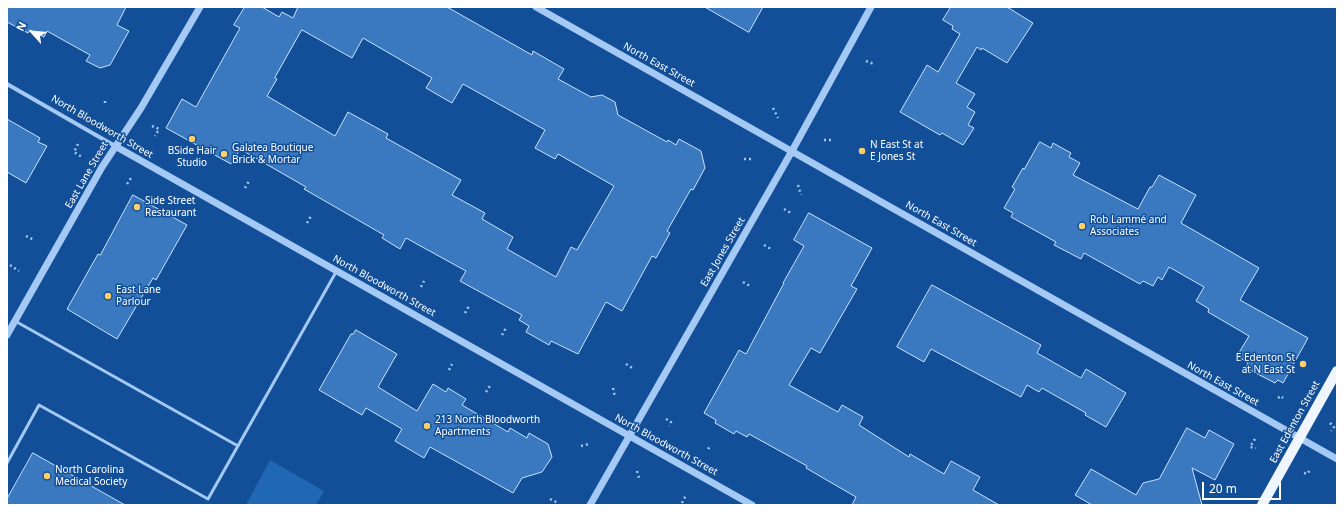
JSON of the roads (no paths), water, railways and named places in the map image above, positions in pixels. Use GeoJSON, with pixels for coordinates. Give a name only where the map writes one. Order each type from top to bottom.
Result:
{"type":"FeatureCollection","features":[{"type":"Feature","properties":{"kind":"main road","name":"East Edenton Street"},"geometry":{"type":"LineString","coordinates":[[1262,505],[1337,371]]}},
{"type":"Feature","properties":{"kind":"street","name":"East Lane Street"},"geometry":{"type":"LineString","coordinates":[[7,335],[115,146],[141,108],[200,7]]}},
{"type":"Feature","properties":{"kind":"street","name":"North East Street"},"geometry":{"type":"LineString","coordinates":[[536,7],[1337,459]]}},
{"type":"Feature","properties":{"kind":"street","name":"East Jones Street"},"geometry":{"type":"LineString","coordinates":[[590,505],[792,151],[871,7]]}},
{"type":"Feature","properties":{"kind":"street","name":"North Bloodworth Street"},"geometry":{"type":"LineString","coordinates":[[7,84],[752,505]]}},
{"type":"Feature","properties":{"kind":"lane"},"geometry":{"type":"LineString","coordinates":[[7,463],[39,405],[208,499],[336,271]]}},
{"type":"Feature","properties":{"kind":"lane"},"geometry":{"type":"LineString","coordinates":[[15,321],[238,446]]}},
{"type":"Feature","properties":{"kind":"place","name":"BSide Hair Studio"},"geometry":{"type":"Point","coordinates":[192,139]}},
{"type":"Feature","properties":{"kind":"place","name":"N East St at E Jones St"},"geometry":{"type":"Point","coordinates":[862,151]}},
{"type":"Feature","properties":{"kind":"place","name":"Galatea Boutique Brick & Mortar"},"geometry":{"type":"Point","coordinates":[224,154]}},
{"type":"Feature","properties":{"kind":"place","name":"Side Street Restaurant"},"geometry":{"type":"Point","coordinates":[137,207]}},
{"type":"Feature","properties":{"kind":"place","name":"Rob Lammé and Associates"},"geometry":{"type":"Point","coordinates":[1082,226]}},
{"type":"Feature","properties":{"kind":"place","name":"East Lane Parlour"},"geometry":{"type":"Point","coordinates":[108,296]}},
{"type":"Feature","properties":{"kind":"place","name":"E Edenton St at N East St"},"geometry":{"type":"Point","coordinates":[1303,364]}},
{"type":"Feature","properties":{"kind":"place","name":"213 North Bloodworth Apartments"},"geometry":{"type":"Point","coordinates":[427,426]}},
{"type":"Feature","properties":{"kind":"place","name":"North Carolina Medical Society"},"geometry":{"type":"Point","coordinates":[47,476]}}]}
